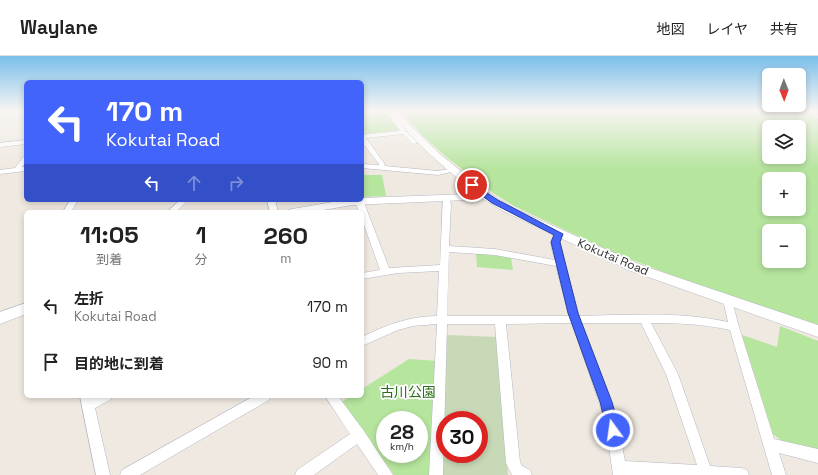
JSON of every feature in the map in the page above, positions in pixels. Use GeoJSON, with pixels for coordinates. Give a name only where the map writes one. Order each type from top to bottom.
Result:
{"type":"FeatureCollection","features":[{"type":"Feature","properties":{"kind":"street","name":"Kokutai Road"},"geometry":{"type":"LineString","coordinates":[[412,131],[453,170],[482,193],[509,210],[636,268],[818,331]]}},
{"type":"Feature","properties":{"kind":"street"},"geometry":{"type":"LineString","coordinates":[[364,137],[404,132],[415,143]]}},
{"type":"Feature","properties":{"kind":"street"},"geometry":{"type":"LineString","coordinates":[[364,140],[382,164],[382,167]]}},
{"type":"Feature","properties":{"kind":"street"},"geometry":{"type":"LineString","coordinates":[[0,145],[24,142]]}},
{"type":"Feature","properties":{"kind":"street"},"geometry":{"type":"LineString","coordinates":[[17,170],[24,161]]}},
{"type":"Feature","properties":{"kind":"street"},"geometry":{"type":"LineString","coordinates":[[364,166],[438,173],[453,170]]}},
{"type":"Feature","properties":{"kind":"street"},"geometry":{"type":"LineString","coordinates":[[0,172],[24,169]]}},
{"type":"Feature","properties":{"kind":"street"},"geometry":{"type":"LineString","coordinates":[[364,201],[467,197],[482,193]]}},
{"type":"Feature","properties":{"kind":"street"},"geometry":{"type":"LineString","coordinates":[[436,475],[446,249],[446,198]]}},
{"type":"Feature","properties":{"kind":"street"},"geometry":{"type":"LineString","coordinates":[[173,210],[182,202]]}},
{"type":"Feature","properties":{"kind":"street"},"geometry":{"type":"LineString","coordinates":[[302,210],[352,202]]}},
{"type":"Feature","properties":{"kind":"street"},"geometry":{"type":"LineString","coordinates":[[364,212],[385,271]]}},
{"type":"Feature","properties":{"kind":"street"},"geometry":{"type":"LineString","coordinates":[[364,236],[372,234]]}},
{"type":"Feature","properties":{"kind":"street"},"geometry":{"type":"LineString","coordinates":[[559,234],[556,237],[555,242],[560,264],[575,320],[609,414],[616,440],[619,471],[742,475]]}},
{"type":"Feature","properties":{"kind":"street"},"geometry":{"type":"LineString","coordinates":[[446,249],[495,252],[560,264]]}},
{"type":"Feature","properties":{"kind":"street"},"geometry":{"type":"LineString","coordinates":[[364,276],[385,271],[444,268]]}},
{"type":"Feature","properties":{"kind":"street"},"geometry":{"type":"LineString","coordinates":[[728,300],[734,327],[779,475]]}},
{"type":"Feature","properties":{"kind":"street"},"geometry":{"type":"LineString","coordinates":[[0,318],[24,309]]}},
{"type":"Feature","properties":{"kind":"street"},"geometry":{"type":"LineString","coordinates":[[644,319],[671,370],[706,473]]}},
{"type":"Feature","properties":{"kind":"street"},"geometry":{"type":"LineString","coordinates":[[364,341],[382,331],[402,324],[443,320],[690,319],[734,327]]}},
{"type":"Feature","properties":{"kind":"street"},"geometry":{"type":"LineString","coordinates":[[500,320],[513,463],[517,471],[525,475]]}},
{"type":"Feature","properties":{"kind":"street"},"geometry":{"type":"LineString","coordinates":[[127,475],[262,398]]}},
{"type":"Feature","properties":{"kind":"street"},"geometry":{"type":"LineString","coordinates":[[332,398],[386,475]]}},
{"type":"Feature","properties":{"kind":"street"},"geometry":{"type":"LineString","coordinates":[[87,400],[104,475]]}},
{"type":"Feature","properties":{"kind":"street"},"geometry":{"type":"LineString","coordinates":[[302,475],[359,435]]}},
{"type":"Feature","properties":{"kind":"street"},"geometry":{"type":"LineString","coordinates":[[770,444],[818,456]]}},
{"type":"Feature","properties":{"kind":"green space"},"geometry":{"type":"Polygon","coordinates":[[[364,131],[394,131],[364,134],[364,131]]]}},
{"type":"Feature","properties":{"kind":"green space"},"geometry":{"type":"Polygon","coordinates":[[[418,131],[762,131],[762,164],[806,164],[806,131],[818,131],[818,327],[684,280],[612,252],[514,206],[493,193],[445,156],[418,131]]]}},
{"type":"Feature","properties":{"kind":"green space"},"geometry":{"type":"Polygon","coordinates":[[[364,175],[382,175],[386,196],[364,197],[364,175]]]}},
{"type":"Feature","properties":{"kind":"green space"},"geometry":{"type":"Polygon","coordinates":[[[476,253],[511,258],[513,270],[477,267],[476,253]]]}},
{"type":"Feature","properties":{"kind":"green space"},"geometry":{"type":"Polygon","coordinates":[[[780,326],[818,341],[818,451],[783,442],[773,434],[742,335],[777,347],[780,326]]]}},
{"type":"Feature","properties":{"kind":"green space"},"geometry":{"type":"Polygon","coordinates":[[[447,335],[498,337],[508,475],[442,475],[442,463],[488,463],[488,411],[444,411],[447,335]]]}},
{"type":"Feature","properties":{"kind":"green space","name":"古川公園"},"geometry":{"type":"Polygon","coordinates":[[[409,359],[437,361],[431,475],[394,475],[385,463],[428,463],[428,411],[376,411],[376,450],[342,402],[347,398],[364,398],[364,388],[409,359]]]}},
{"type":"Feature","properties":{"kind":"route"},"geometry":{"type":"LineString","coordinates":[[472,185],[495,202],[509,210],[559,234],[555,239],[555,242],[573,313],[606,402],[613,430]]}}]}
